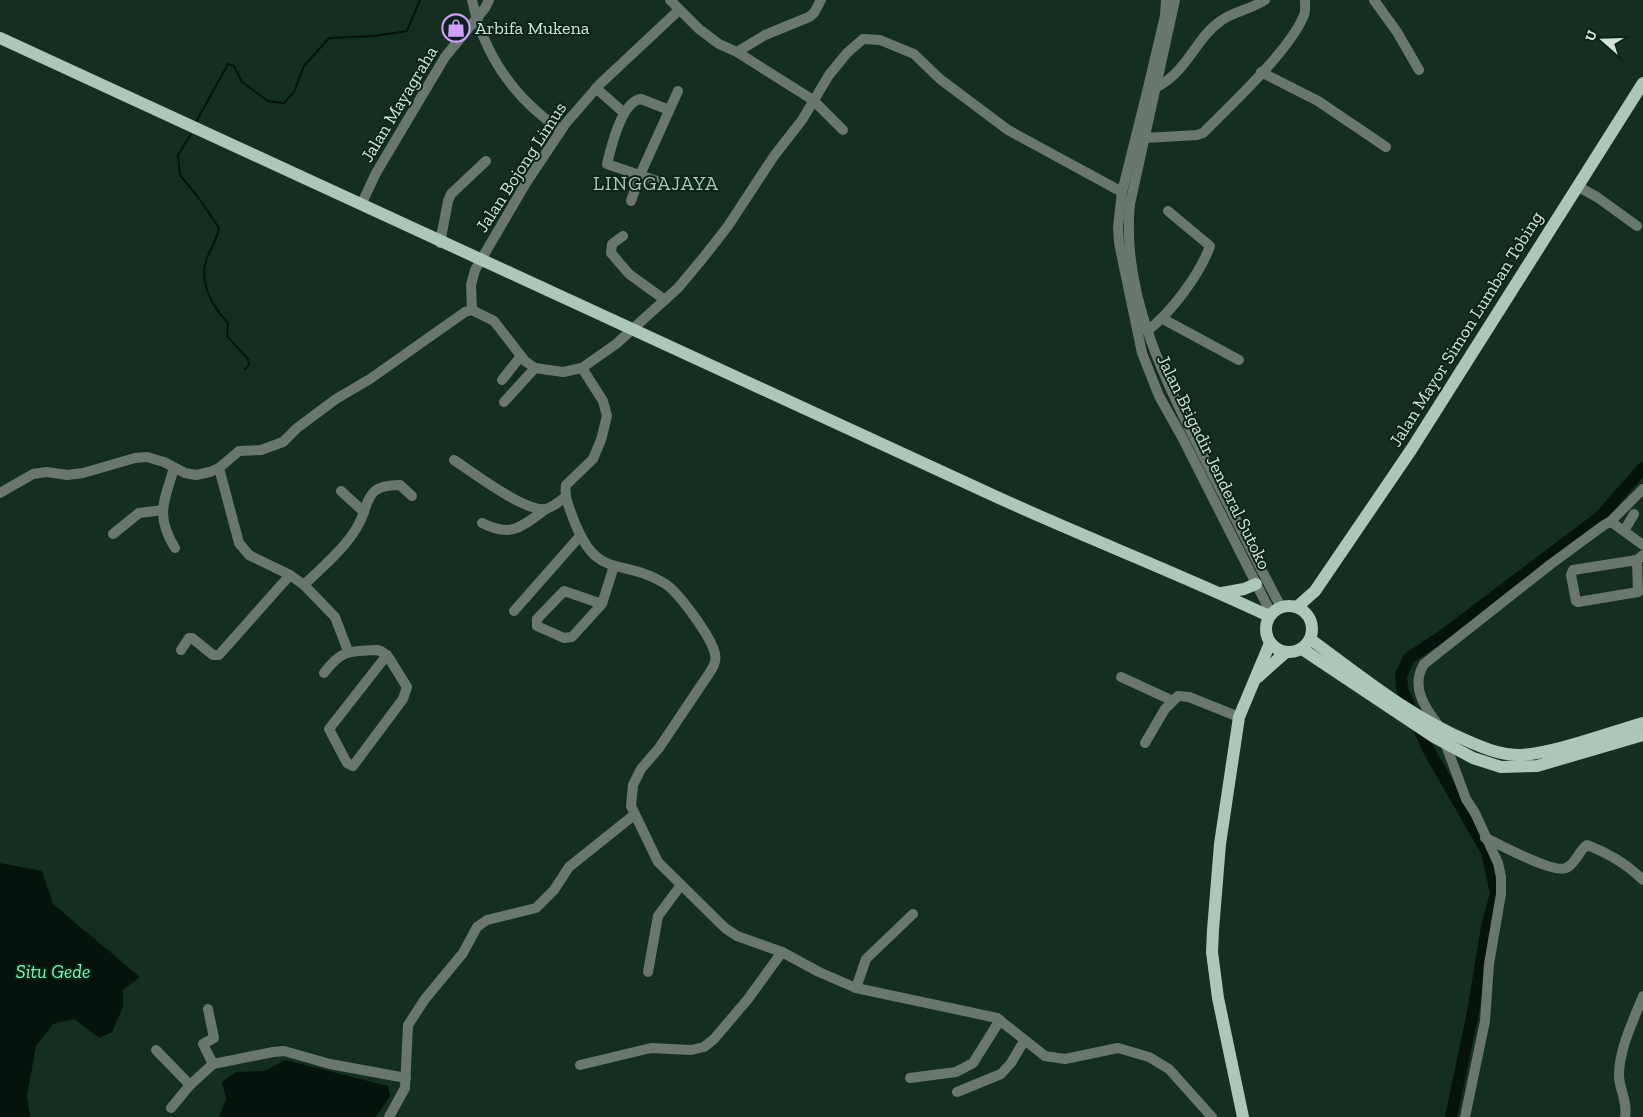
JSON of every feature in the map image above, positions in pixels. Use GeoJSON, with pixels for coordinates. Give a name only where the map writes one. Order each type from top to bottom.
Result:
{"type":"FeatureCollection","features":[{"type":"Feature","properties":{"kind":"main road"},"geometry":{"type":"LineString","coordinates":[[0,38],[440,243],[1037,515],[1222,593],[1246,605],[1274,612],[1297,607],[1306,611],[1310,618],[1312,629],[1306,644],[1286,652],[1256,678]]}},
{"type":"Feature","properties":{"kind":"main road","name":"Jalan Mayor Simon Lumban Tobing"},"geometry":{"type":"LineString","coordinates":[[1297,607],[1315,591],[1411,450],[1576,186],[1643,83]]}},
{"type":"Feature","properties":{"kind":"main road"},"geometry":{"type":"LineString","coordinates":[[1222,593],[1244,589],[1256,584]]}},
{"type":"Feature","properties":{"kind":"main road","name":"Jalan Mayor Simon Lumban Tobing"},"geometry":{"type":"LineString","coordinates":[[1310,618],[1315,591]]}},
{"type":"Feature","properties":{"kind":"main road"},"geometry":{"type":"LineString","coordinates":[[1246,605],[1277,649],[1286,652]]}},
{"type":"Feature","properties":{"kind":"main road"},"geometry":{"type":"LineString","coordinates":[[1243,1117],[1218,998],[1212,952],[1220,844],[1239,717],[1256,678],[1274,612]]}},
{"type":"Feature","properties":{"kind":"main road"},"geometry":{"type":"LineString","coordinates":[[1306,644],[1440,737],[1489,763],[1518,768],[1537,766],[1643,735]]}},
{"type":"Feature","properties":{"kind":"main road"},"geometry":{"type":"LineString","coordinates":[[1385,700],[1400,705],[1417,721]]}},
{"type":"Feature","properties":{"kind":"main road"},"geometry":{"type":"LineString","coordinates":[[1440,737],[1491,751],[1521,755],[1544,751],[1643,723]]}},
{"type":"Feature","properties":{"kind":"street"},"geometry":{"type":"LineString","coordinates":[[472,0],[484,43],[518,94],[538,114],[561,130]]}},
{"type":"Feature","properties":{"kind":"street","name":"Jalan Mayagraha"},"geometry":{"type":"LineString","coordinates":[[361,205],[376,173],[444,57],[489,0]]}},
{"type":"Feature","properties":{"kind":"street"},"geometry":{"type":"LineString","coordinates":[[670,0],[699,29],[719,44],[738,52],[813,100],[843,130]]}},
{"type":"Feature","properties":{"kind":"street"},"geometry":{"type":"LineString","coordinates":[[738,52],[765,35],[809,17],[814,13],[821,0]]}},
{"type":"Feature","properties":{"kind":"street","name":"Jalan Brigadir Jenderal Sutoko"},"geometry":{"type":"LineString","coordinates":[[1166,0],[1165,16],[1150,97],[1122,192],[1118,227],[1132,283],[1142,353],[1159,396],[1186,445],[1256,584],[1274,612]]}},
{"type":"Feature","properties":{"kind":"street"},"geometry":{"type":"LineString","coordinates":[[1175,0],[1157,87],[1150,97],[1146,138],[1130,204],[1127,230],[1132,283],[1147,331],[1171,393],[1274,612]]}},
{"type":"Feature","properties":{"kind":"street"},"geometry":{"type":"LineString","coordinates":[[1157,87],[1172,79],[1222,20],[1254,8],[1265,0]]}},
{"type":"Feature","properties":{"kind":"street"},"geometry":{"type":"LineString","coordinates":[[1146,138],[1198,135],[1202,133],[1293,36],[1305,14],[1304,0]]}},
{"type":"Feature","properties":{"kind":"street"},"geometry":{"type":"LineString","coordinates":[[1374,0],[1419,70]]}},
{"type":"Feature","properties":{"kind":"street","name":"Jalan Bojong Limus"},"geometry":{"type":"LineString","coordinates":[[472,310],[471,285],[480,261],[561,130],[598,86],[679,10]]}},
{"type":"Feature","properties":{"kind":"street"},"geometry":{"type":"LineString","coordinates":[[1,491],[33,474],[47,472],[67,475],[83,473],[135,458],[147,457],[196,475],[219,468],[239,451],[261,450],[283,442],[297,428],[336,399],[370,379],[465,312],[472,310],[494,321],[521,356],[535,368],[557,372],[582,368],[633,331],[665,300],[728,226],[774,156],[802,120],[829,75],[854,45],[863,39],[880,40],[914,54],[940,79],[1008,130],[1122,192]]}},
{"type":"Feature","properties":{"kind":"street"},"geometry":{"type":"LineString","coordinates":[[1261,72],[1318,101],[1386,147]]}},
{"type":"Feature","properties":{"kind":"street"},"geometry":{"type":"LineString","coordinates":[[598,86],[625,110]]}},
{"type":"Feature","properties":{"kind":"street"},"geometry":{"type":"LineString","coordinates":[[631,201],[640,175],[678,92]]}},
{"type":"Feature","properties":{"kind":"street"},"geometry":{"type":"LineString","coordinates":[[657,181],[607,164],[625,110],[641,99],[669,110]]}},
{"type":"Feature","properties":{"kind":"street"},"geometry":{"type":"LineString","coordinates":[[440,243],[451,194],[486,162]]}},
{"type":"Feature","properties":{"kind":"street"},"geometry":{"type":"LineString","coordinates":[[1576,186],[1597,197],[1637,226]]}},
{"type":"Feature","properties":{"kind":"street"},"geometry":{"type":"LineString","coordinates":[[1147,331],[1163,319],[1180,297],[1210,246],[1168,211]]}},
{"type":"Feature","properties":{"kind":"street"},"geometry":{"type":"LineString","coordinates":[[623,236],[612,244],[611,253],[629,274],[665,300]]}},
{"type":"Feature","properties":{"kind":"street"},"geometry":{"type":"LineString","coordinates":[[1163,319],[1239,360]]}},
{"type":"Feature","properties":{"kind":"street"},"geometry":{"type":"LineString","coordinates":[[502,380],[521,356]]}},
{"type":"Feature","properties":{"kind":"street"},"geometry":{"type":"LineString","coordinates":[[504,402],[535,368]]}},
{"type":"Feature","properties":{"kind":"street"},"geometry":{"type":"LineString","coordinates":[[582,368],[603,401],[607,416],[598,449],[592,459],[566,485],[565,497],[580,536],[592,554],[600,560],[641,573],[666,584],[705,632],[716,655],[715,663],[708,675],[658,748],[641,769],[633,785],[631,806],[658,862],[731,933],[782,952],[819,972],[856,988],[1000,1020],[1045,1056],[1073,1058],[1118,1048],[1149,1057],[1169,1069],[1207,1115]]}},
{"type":"Feature","properties":{"kind":"street"},"geometry":{"type":"LineString","coordinates":[[1159,396],[1171,393]]}},
{"type":"Feature","properties":{"kind":"street"},"geometry":{"type":"LineString","coordinates":[[454,460],[486,483],[524,504],[546,509]]}},
{"type":"Feature","properties":{"kind":"street"},"geometry":{"type":"LineString","coordinates":[[174,468],[163,510],[164,528],[175,548]]}},
{"type":"Feature","properties":{"kind":"street"},"geometry":{"type":"LineString","coordinates":[[219,468],[240,543],[244,550],[249,555],[290,575],[304,585],[335,617],[348,651]]}},
{"type":"Feature","properties":{"kind":"street"},"geometry":{"type":"LineString","coordinates":[[304,585],[347,540],[360,522],[368,497],[375,490],[387,485],[400,485],[412,496]]}},
{"type":"Feature","properties":{"kind":"street"},"geometry":{"type":"LineString","coordinates":[[1464,1117],[1485,1021],[1489,964],[1501,894],[1502,877],[1498,863],[1475,813],[1466,799],[1417,687],[1418,676],[1424,664],[1550,564],[1610,522],[1631,504],[1643,489]]}},
{"type":"Feature","properties":{"kind":"street"},"geometry":{"type":"LineString","coordinates":[[342,491],[364,512]]}},
{"type":"Feature","properties":{"kind":"street"},"geometry":{"type":"LineString","coordinates":[[482,523],[494,529],[510,531],[565,497]]}},
{"type":"Feature","properties":{"kind":"street"},"geometry":{"type":"LineString","coordinates":[[113,534],[139,513],[163,510]]}},
{"type":"Feature","properties":{"kind":"street"},"geometry":{"type":"LineString","coordinates":[[1624,531],[1634,514]]}},
{"type":"Feature","properties":{"kind":"street"},"geometry":{"type":"LineString","coordinates":[[1610,522],[1643,545]]}},
{"type":"Feature","properties":{"kind":"street"},"geometry":{"type":"LineString","coordinates":[[514,611],[580,536]]}},
{"type":"Feature","properties":{"kind":"street"},"geometry":{"type":"LineString","coordinates":[[1640,557],[1641,581],[1638,592],[1578,602],[1575,599],[1571,575],[1573,570],[1640,557]]}},
{"type":"Feature","properties":{"kind":"street"},"geometry":{"type":"LineString","coordinates":[[602,604],[564,591],[538,619],[537,626],[564,638],[572,637],[602,604],[614,566]]}},
{"type":"Feature","properties":{"kind":"street"},"geometry":{"type":"LineString","coordinates":[[181,650],[189,638],[192,638],[213,655],[219,655],[290,575]]}},
{"type":"Feature","properties":{"kind":"street"},"geometry":{"type":"LineString","coordinates":[[324,673],[333,660],[348,651],[378,650],[387,655],[407,687],[406,695],[355,764],[350,766],[329,728],[387,655]]}},
{"type":"Feature","properties":{"kind":"street"},"geometry":{"type":"LineString","coordinates":[[1121,677],[1171,700]]}},
{"type":"Feature","properties":{"kind":"street"},"geometry":{"type":"LineString","coordinates":[[1145,743],[1171,700],[1178,696],[1189,697],[1239,717]]}},
{"type":"Feature","properties":{"kind":"street"},"geometry":{"type":"LineString","coordinates":[[389,1117],[402,1096],[406,1078],[408,1025],[425,999],[463,953],[477,926],[487,920],[536,908],[554,890],[569,867],[634,815]]}},
{"type":"Feature","properties":{"kind":"street"},"geometry":{"type":"LineString","coordinates":[[1485,838],[1543,864],[1560,869],[1566,868],[1574,861],[1587,845],[1612,856],[1634,871],[1643,880]]}},
{"type":"Feature","properties":{"kind":"street"},"geometry":{"type":"LineString","coordinates":[[648,972],[658,916],[681,885]]}},
{"type":"Feature","properties":{"kind":"street"},"geometry":{"type":"LineString","coordinates":[[856,988],[866,959],[912,914]]}},
{"type":"Feature","properties":{"kind":"street"},"geometry":{"type":"LineString","coordinates":[[580,1065],[651,1048],[691,1050],[704,1047],[714,1040],[748,1000],[782,952]]}},
{"type":"Feature","properties":{"kind":"street"},"geometry":{"type":"LineString","coordinates":[[1625,1117],[1626,1102],[1619,1072],[1623,1052],[1643,996]]}},
{"type":"Feature","properties":{"kind":"street"},"geometry":{"type":"LineString","coordinates":[[208,1009],[214,1038],[204,1044],[204,1046],[213,1064]]}},
{"type":"Feature","properties":{"kind":"street"},"geometry":{"type":"LineString","coordinates":[[910,1078],[956,1072],[973,1063],[1000,1020]]}},
{"type":"Feature","properties":{"kind":"street"},"geometry":{"type":"LineString","coordinates":[[957,1092],[1001,1074],[1011,1063],[1024,1041]]}},
{"type":"Feature","properties":{"kind":"street"},"geometry":{"type":"LineString","coordinates":[[156,1050],[190,1085]]}},
{"type":"Feature","properties":{"kind":"street"},"geometry":{"type":"LineString","coordinates":[[171,1108],[190,1085],[213,1064],[284,1051],[330,1064],[406,1078]]}},
{"type":"Feature","properties":{"kind":"water","name":"Situ Gede"},"geometry":{"type":"Polygon","coordinates":[[[0,863],[42,871],[53,904],[140,977],[123,990],[123,1007],[112,1032],[99,1038],[74,1019],[53,1024],[36,1046],[27,1096],[30,1117],[0,1117],[0,863]]]}},
{"type":"Feature","properties":{"kind":"water"},"geometry":{"type":"Polygon","coordinates":[[[285,1060],[388,1086],[390,1096],[376,1117],[219,1117],[226,1099],[222,1082],[236,1072],[265,1071],[285,1060]]]}},
{"type":"Feature","properties":{"kind":"waterway"},"geometry":{"type":"LineString","coordinates":[[196,122],[228,64],[234,66],[242,82],[268,101],[284,103],[294,92],[304,66],[329,38],[374,36],[407,31],[420,0]]}},
{"type":"Feature","properties":{"kind":"waterway"},"geometry":{"type":"LineString","coordinates":[[191,134],[178,155],[180,175],[219,228],[207,258],[204,276],[205,285],[212,301],[228,323],[227,336],[248,359],[249,365],[245,369]]}},
{"type":"Feature","properties":{"kind":"waterway"},"geometry":{"type":"LineString","coordinates":[[1451,1117],[1473,1012],[1487,927],[1496,893],[1487,852],[1428,749],[1402,689],[1401,675],[1409,658],[1441,637],[1600,517],[1643,468]]}},
{"type":"Feature","properties":{"kind":"place","name":"Arbifa Mukena"},"geometry":{"type":"Point","coordinates":[456,28]}},
{"type":"Feature","properties":{"kind":"district","name":"LINGGAJAYA"},"geometry":{"type":"Point","coordinates":[656,183]}}]}
